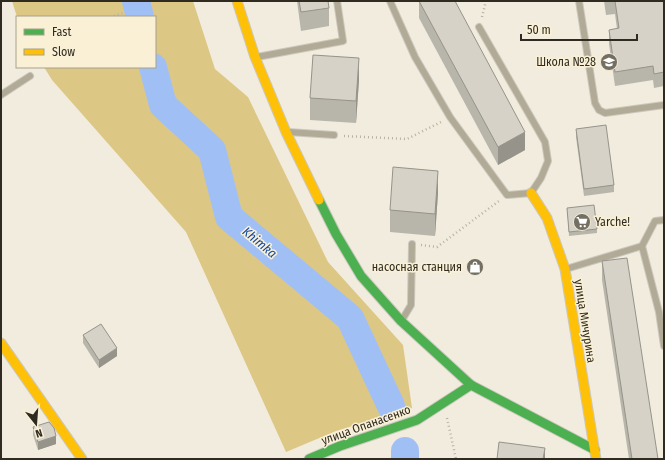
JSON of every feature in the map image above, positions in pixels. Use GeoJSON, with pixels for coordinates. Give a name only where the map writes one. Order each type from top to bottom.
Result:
{"type":"FeatureCollection","features":[{"type":"Feature","properties":{"kind":"street"},"geometry":{"type":"LineString","coordinates":[[237,1],[255,57],[286,132],[336,234],[361,276],[401,321],[471,385],[595,455]]}},
{"type":"Feature","properties":{"kind":"street","name":"улица Мичурина"},"geometry":{"type":"LineString","coordinates":[[531,193],[547,218],[565,269],[595,455]]}},
{"type":"Feature","properties":{"kind":"street"},"geometry":{"type":"LineString","coordinates":[[1,343],[82,459]]}},
{"type":"Feature","properties":{"kind":"street","name":"улица Опанасенко"},"geometry":{"type":"LineString","coordinates":[[309,459],[340,446],[417,420],[471,385]]}},
{"type":"Feature","properties":{"kind":"lane"},"geometry":{"type":"LineString","coordinates":[[255,57],[343,41],[337,1]]}},
{"type":"Feature","properties":{"kind":"lane"},"geometry":{"type":"LineString","coordinates":[[390,1],[415,57],[450,117],[507,195],[531,193],[541,178],[548,161],[545,142],[478,27]]}},
{"type":"Feature","properties":{"kind":"lane"},"geometry":{"type":"LineString","coordinates":[[579,1],[595,103],[599,110],[605,113],[664,105]]}},
{"type":"Feature","properties":{"kind":"lane"},"geometry":{"type":"LineString","coordinates":[[1,95],[30,76]]}},
{"type":"Feature","properties":{"kind":"lane"},"geometry":{"type":"LineString","coordinates":[[286,132],[334,135]]}},
{"type":"Feature","properties":{"kind":"lane"},"geometry":{"type":"LineString","coordinates":[[664,220],[655,221],[642,246],[659,312],[664,346]]}},
{"type":"Feature","properties":{"kind":"lane"},"geometry":{"type":"LineString","coordinates":[[401,321],[411,305],[412,244]]}},
{"type":"Feature","properties":{"kind":"lane"},"geometry":{"type":"LineString","coordinates":[[565,269],[642,246]]}},
{"type":"Feature","properties":{"kind":"path"},"geometry":{"type":"LineString","coordinates":[[478,27],[486,1]]}},
{"type":"Feature","properties":{"kind":"path"},"geometry":{"type":"LineString","coordinates":[[114,16],[124,13]]}},
{"type":"Feature","properties":{"kind":"path"},"geometry":{"type":"LineString","coordinates":[[334,135],[408,139],[450,117]]}},
{"type":"Feature","properties":{"kind":"path"},"geometry":{"type":"LineString","coordinates":[[437,247],[507,195]]}},
{"type":"Feature","properties":{"kind":"path"},"geometry":{"type":"LineString","coordinates":[[444,402],[456,459]]}},
{"type":"Feature","properties":{"kind":"shaded area"},"geometry":{"type":"Polygon","coordinates":[[[12,1],[193,1],[215,69],[248,97],[328,262],[403,345],[412,408],[336,431],[286,452],[186,232],[52,80],[45,68],[156,68],[156,16],[17,16],[12,1]]]}},
{"type":"Feature","properties":{"kind":"building"},"geometry":{"type":"Polygon","coordinates":[[[299,1],[328,1],[329,8],[301,12],[299,1]]]}},
{"type":"Feature","properties":{"kind":"building"},"geometry":{"type":"Polygon","coordinates":[[[419,1],[455,1],[525,132],[498,147],[419,1]]]}},
{"type":"Feature","properties":{"kind":"building"},"geometry":{"type":"Polygon","coordinates":[[[615,1],[664,1],[664,72],[654,74],[653,66],[615,72],[609,30],[619,28],[615,1]]]}},
{"type":"Feature","properties":{"kind":"building"},"geometry":{"type":"Polygon","coordinates":[[[313,55],[359,58],[356,101],[310,98],[313,55]]]}},
{"type":"Feature","properties":{"kind":"building"},"geometry":{"type":"Polygon","coordinates":[[[606,125],[614,185],[584,189],[576,129],[606,125]]]}},
{"type":"Feature","properties":{"kind":"building"},"geometry":{"type":"Polygon","coordinates":[[[393,167],[438,171],[435,214],[390,210],[393,167]]]}},
{"type":"Feature","properties":{"kind":"building","name":"Yarche!"},"geometry":{"type":"Polygon","coordinates":[[[594,205],[597,229],[569,232],[567,208],[594,205]]]}},
{"type":"Feature","properties":{"kind":"building"},"geometry":{"type":"Polygon","coordinates":[[[627,258],[658,459],[632,459],[602,261],[627,258]]]}},
{"type":"Feature","properties":{"kind":"building"},"geometry":{"type":"Polygon","coordinates":[[[101,324],[117,348],[99,360],[83,335],[101,324]]]}},
{"type":"Feature","properties":{"kind":"building"},"geometry":{"type":"Polygon","coordinates":[[[49,422],[54,428],[56,436],[38,442],[33,427],[49,422]]]}},
{"type":"Feature","properties":{"kind":"building"},"geometry":{"type":"Polygon","coordinates":[[[499,442],[545,448],[543,459],[497,459],[499,442]]]}},
{"type":"Feature","properties":{"kind":"waterway","name":"Khimka"},"geometry":{"type":"LineString","coordinates":[[136,1],[140,16]]}},
{"type":"Feature","properties":{"kind":"waterway","name":"Khimka"},"geometry":{"type":"LineString","coordinates":[[153,68],[163,105],[212,150],[229,217],[350,318],[391,406]]}},
{"type":"Feature","properties":{"kind":"waterway","name":"Khimka"},"geometry":{"type":"LineString","coordinates":[[405,451],[405,459]]}},
{"type":"Feature","properties":{"kind":"traffic: fast"},"geometry":{"type":"LineString","coordinates":[[319,200],[336,234],[361,276],[401,321],[471,385],[595,450]]}},
{"type":"Feature","properties":{"kind":"traffic: fast"},"geometry":{"type":"LineString","coordinates":[[309,459],[340,446],[417,420],[471,385]]}},
{"type":"Feature","properties":{"kind":"traffic: slow"},"geometry":{"type":"LineString","coordinates":[[237,1],[255,57],[286,132],[319,200]]}},
{"type":"Feature","properties":{"kind":"traffic: slow"},"geometry":{"type":"LineString","coordinates":[[531,193],[547,218],[565,269],[596,459]]}},
{"type":"Feature","properties":{"kind":"traffic: slow"},"geometry":{"type":"LineString","coordinates":[[1,343],[82,459]]}},
{"type":"Feature","properties":{"kind":"place","name":"Школа №28"},"geometry":{"type":"Point","coordinates":[609,62]}},
{"type":"Feature","properties":{"kind":"place","name":"Yarche!"},"geometry":{"type":"Point","coordinates":[582,222]}},
{"type":"Feature","properties":{"kind":"place","name":"насосная станция"},"geometry":{"type":"Point","coordinates":[475,267]}}]}
